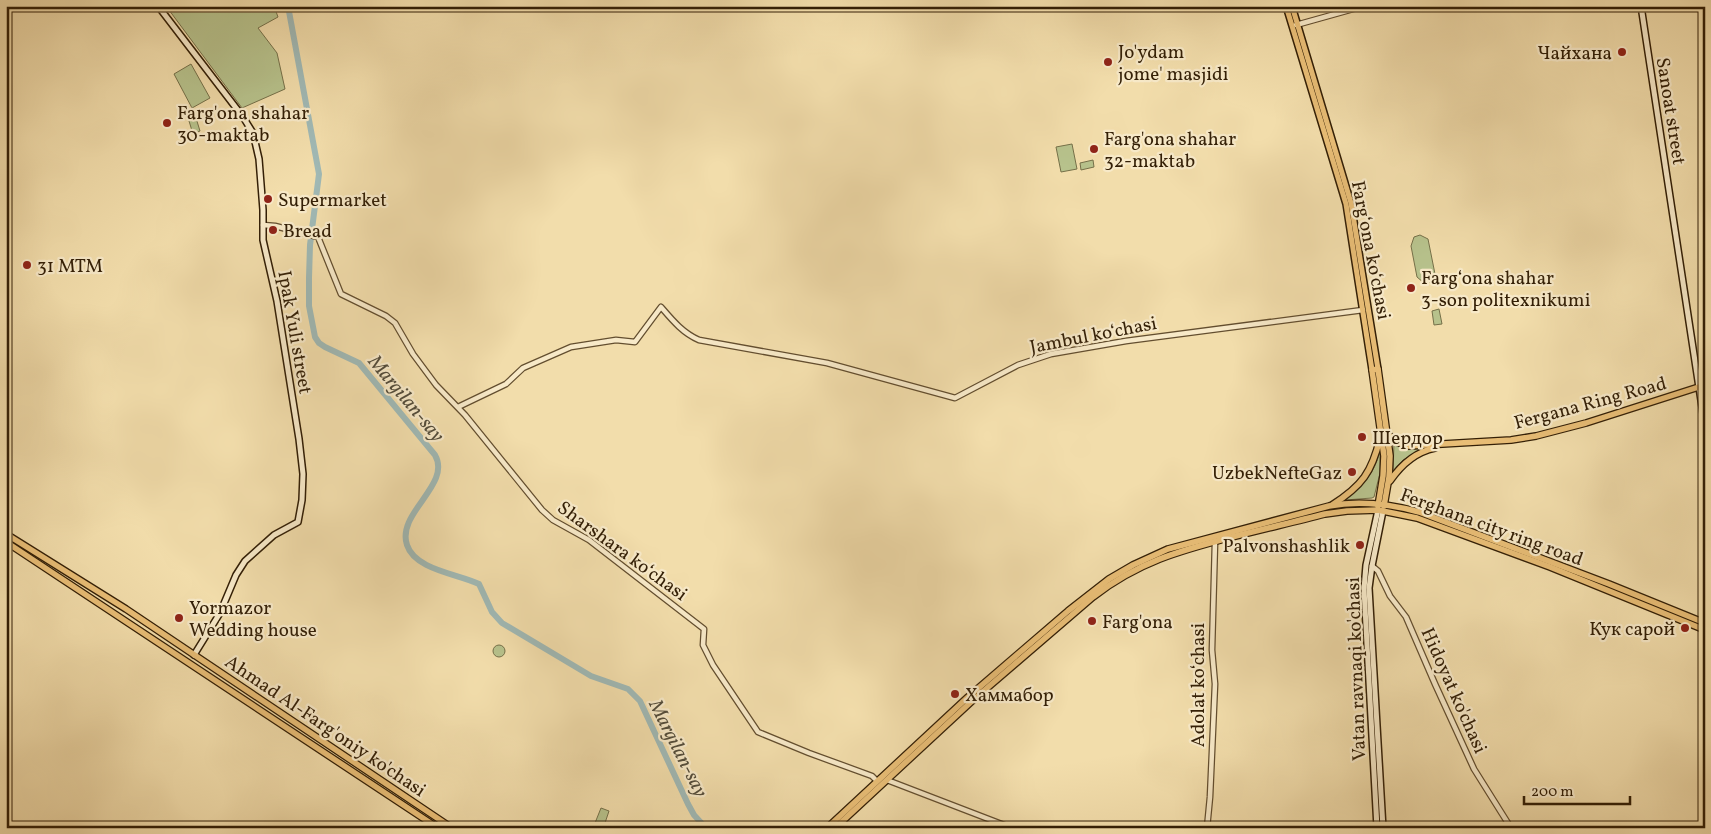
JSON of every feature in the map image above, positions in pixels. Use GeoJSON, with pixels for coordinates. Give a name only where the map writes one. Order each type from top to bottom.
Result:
{"type":"FeatureCollection","features":[{"type":"Feature","properties":{"kind":"highway","name":"Fargʻona koʻchasi"},"geometry":{"type":"LineString","coordinates":[[1375,370],[1390,463],[1388,483],[1381,507]]}},
{"type":"Feature","properties":{"kind":"highway","name":"Fergana Ring Road"},"geometry":{"type":"LineString","coordinates":[[1452,444],[1517,439],[1560,430],[1705,385]]}},
{"type":"Feature","properties":{"kind":"highway","name":"Fargʻona koʻchasi"},"geometry":{"type":"LineString","coordinates":[[1381,507],[1384,433]]}},
{"type":"Feature","properties":{"kind":"highway"},"geometry":{"type":"LineString","coordinates":[[1330,506],[1354,489],[1366,476],[1376,456],[1384,433],[1405,446],[1452,444]]}},
{"type":"Feature","properties":{"kind":"highway"},"geometry":{"type":"LineString","coordinates":[[1388,483],[1408,460],[1428,449],[1452,444]]}},
{"type":"Feature","properties":{"kind":"highway","name":"Ferghana city ring road"},"geometry":{"type":"LineString","coordinates":[[835,828],[1012,663],[1090,593],[1118,573],[1154,554],[1206,538],[1330,506],[1347,504],[1419,512],[1705,623]]}},
{"type":"Feature","properties":{"kind":"highway","name":"Ferghana city ring road"},"geometry":{"type":"LineString","coordinates":[[827,828],[968,697],[1112,583],[1159,558],[1214,542],[1335,512],[1381,507],[1417,518],[1705,630]]}},
{"type":"Feature","properties":{"kind":"highway","name":"Ahmad Al-Farg'oniy ko'chasi"},"geometry":{"type":"LineString","coordinates":[[6,534],[126,609],[452,828]]}},
{"type":"Feature","properties":{"kind":"highway","name":"Ahmad Al-Farg'oniy ko'chasi"},"geometry":{"type":"LineString","coordinates":[[6,542],[438,828]]}},
{"type":"Feature","properties":{"kind":"highway"},"geometry":{"type":"LineString","coordinates":[[190,663],[194,655]]}},
{"type":"Feature","properties":{"kind":"main road","name":"Ipak Yuli street"},"geometry":{"type":"LineString","coordinates":[[158,6],[243,117],[253,133],[261,172],[263,240],[277,301],[303,474],[298,522],[274,535],[245,561],[236,575],[220,613],[194,655]]}},
{"type":"Feature","properties":{"kind":"main road","name":"Fargʻona koʻchasi"},"geometry":{"type":"LineString","coordinates":[[1286,6],[1295,26],[1352,203],[1375,370]]}},
{"type":"Feature","properties":{"kind":"main road","name":"Fargʻona koʻchasi"},"geometry":{"type":"LineString","coordinates":[[1292,6],[1295,26],[1346,204],[1375,370]]}},
{"type":"Feature","properties":{"kind":"main road","name":"Sanoat street"},"geometry":{"type":"LineString","coordinates":[[1641,6],[1705,428]]}},
{"type":"Feature","properties":{"kind":"main road","name":"Vatan ravnaqi ko'chasi"},"geometry":{"type":"LineString","coordinates":[[1381,507],[1369,588],[1382,828]]}},
{"type":"Feature","properties":{"kind":"main road","name":"Vatan ravnaqi ko'chasi"},"geometry":{"type":"LineString","coordinates":[[1377,828],[1364,588],[1366,565],[1381,507]]}},
{"type":"Feature","properties":{"kind":"street"},"geometry":{"type":"LineString","coordinates":[[1295,26],[1364,6]]}},
{"type":"Feature","properties":{"kind":"street","name":"Sharshara koʻchasi"},"geometry":{"type":"LineString","coordinates":[[263,225],[275,226],[317,237],[341,294],[390,318],[436,385],[458,407],[531,497],[553,520],[589,540],[704,629],[702,645],[713,665],[758,732],[808,753],[872,776],[877,780]]}},
{"type":"Feature","properties":{"kind":"street","name":"Jambul koʻchasi"},"geometry":{"type":"LineString","coordinates":[[458,407],[506,384],[523,368],[571,347],[616,340],[632,343],[638,340],[661,307],[679,328],[699,340],[850,369],[955,398],[1018,365],[1051,354],[1126,341],[1363,310]]}},
{"type":"Feature","properties":{"kind":"street","name":"Adolat koʻchasi"},"geometry":{"type":"LineString","coordinates":[[1207,828],[1215,684],[1212,650],[1214,542]]}},
{"type":"Feature","properties":{"kind":"street","name":"Hidoyat ko'chasi"},"geometry":{"type":"LineString","coordinates":[[1372,566],[1378,571],[1390,596],[1406,617],[1474,769],[1510,828]]}},
{"type":"Feature","properties":{"kind":"street"},"geometry":{"type":"LineString","coordinates":[[888,780],[1012,828]]}},
{"type":"Feature","properties":{"kind":"green space"},"geometry":{"type":"Polygon","coordinates":[[[166,6],[274,6],[278,17],[258,28],[277,53],[285,89],[242,108],[166,6]]]}},
{"type":"Feature","properties":{"kind":"green space"},"geometry":{"type":"Polygon","coordinates":[[[191,64],[210,98],[192,108],[174,74],[191,64]]]}},
{"type":"Feature","properties":{"kind":"green space"},"geometry":{"type":"Polygon","coordinates":[[[196,118],[200,131],[193,134],[189,121],[196,118]]]}},
{"type":"Feature","properties":{"kind":"green space"},"geometry":{"type":"Polygon","coordinates":[[[1072,144],[1077,169],[1061,172],[1056,147],[1072,144]]]}},
{"type":"Feature","properties":{"kind":"green space"},"geometry":{"type":"Polygon","coordinates":[[[1093,160],[1094,167],[1081,170],[1080,163],[1093,160]]]}},
{"type":"Feature","properties":{"kind":"green space"},"geometry":{"type":"Polygon","coordinates":[[[1420,235],[1428,239],[1435,274],[1430,282],[1424,283],[1417,277],[1411,246],[1414,237],[1420,235]]]}},
{"type":"Feature","properties":{"kind":"green space"},"geometry":{"type":"Polygon","coordinates":[[[1439,309],[1442,324],[1434,325],[1432,311],[1439,309]]]}},
{"type":"Feature","properties":{"kind":"green space"},"geometry":{"type":"Polygon","coordinates":[[[1394,443],[1403,449],[1423,449],[1403,460],[1393,471],[1394,443]]]}},
{"type":"Feature","properties":{"kind":"green space"},"geometry":{"type":"Polygon","coordinates":[[[1380,451],[1380,473],[1374,497],[1345,500],[1371,473],[1380,451]]]}},
{"type":"Feature","properties":{"kind":"green space"},"geometry":{"type":"Polygon","coordinates":[[[497,645],[501,645],[505,651],[501,657],[497,657],[493,653],[493,649],[497,645]]]}},
{"type":"Feature","properties":{"kind":"green space"},"geometry":{"type":"Polygon","coordinates":[[[601,808],[609,811],[604,826],[595,823],[601,808]]]}},
{"type":"Feature","properties":{"kind":"waterway","name":"Margilan-say"},"geometry":{"type":"LineString","coordinates":[[288,6],[319,174],[310,245],[309,278],[309,306],[315,337],[325,347],[359,363],[435,455],[438,466],[431,488],[409,522],[406,533],[407,545],[412,553],[428,566],[479,584],[492,612],[502,623],[591,676],[628,689],[640,701],[688,804],[694,815],[706,828]]}},
{"type":"Feature","properties":{"kind":"place","name":"Чайхана"},"geometry":{"type":"Point","coordinates":[1622,52]}},
{"type":"Feature","properties":{"kind":"place","name":"Jo'ydam jome' masjidi"},"geometry":{"type":"Point","coordinates":[1108,62]}},
{"type":"Feature","properties":{"kind":"place","name":"Farg'ona shahar 30-maktab"},"geometry":{"type":"Point","coordinates":[167,123]}},
{"type":"Feature","properties":{"kind":"place","name":"Farg'ona shahar 32-maktab"},"geometry":{"type":"Point","coordinates":[1094,149]}},
{"type":"Feature","properties":{"kind":"place","name":"Supermarket"},"geometry":{"type":"Point","coordinates":[268,199]}},
{"type":"Feature","properties":{"kind":"place","name":"Bread"},"geometry":{"type":"Point","coordinates":[273,230]}},
{"type":"Feature","properties":{"kind":"place","name":"31 MTM"},"geometry":{"type":"Point","coordinates":[27,265]}},
{"type":"Feature","properties":{"kind":"place","name":"Farg‘ona shahar 3-son politexnikumi"},"geometry":{"type":"Point","coordinates":[1411,288]}},
{"type":"Feature","properties":{"kind":"place","name":"Шердор"},"geometry":{"type":"Point","coordinates":[1362,437]}},
{"type":"Feature","properties":{"kind":"place","name":"UzbekNefteGaz"},"geometry":{"type":"Point","coordinates":[1352,472]}},
{"type":"Feature","properties":{"kind":"place","name":"Palvonshashlik"},"geometry":{"type":"Point","coordinates":[1360,545]}},
{"type":"Feature","properties":{"kind":"place","name":"Yormazor Wedding house"},"geometry":{"type":"Point","coordinates":[179,618]}},
{"type":"Feature","properties":{"kind":"place","name":"Farg'ona"},"geometry":{"type":"Point","coordinates":[1092,621]}},
{"type":"Feature","properties":{"kind":"place","name":"Кук сарой"},"geometry":{"type":"Point","coordinates":[1685,628]}},
{"type":"Feature","properties":{"kind":"place","name":"Хаммабор"},"geometry":{"type":"Point","coordinates":[955,694]}}]}
